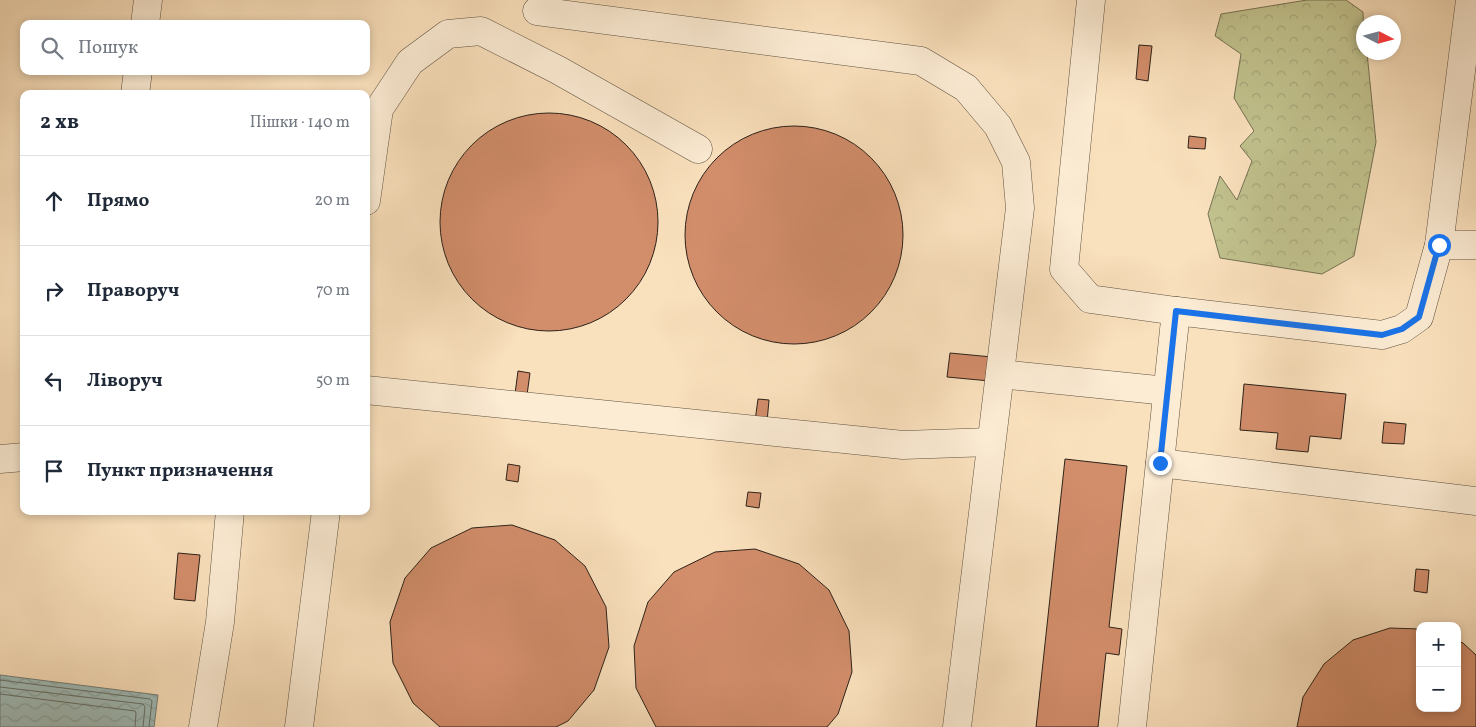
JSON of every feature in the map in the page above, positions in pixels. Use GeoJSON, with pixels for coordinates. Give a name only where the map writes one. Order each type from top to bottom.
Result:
{"type":"FeatureCollection","features":[{"type":"Feature","properties":{"kind":"lane"},"geometry":{"type":"LineString","coordinates":[[146,20],[148,0]]}},
{"type":"Feature","properties":{"kind":"lane"},"geometry":{"type":"LineString","coordinates":[[1091,0],[1064,269],[1090,299],[1382,335],[1402,329],[1419,317],[1439,245],[1470,0]]}},
{"type":"Feature","properties":{"kind":"lane"},"geometry":{"type":"LineString","coordinates":[[537,11],[921,61],[966,88],[998,126],[1016,162],[1020,208],[957,727]]}},
{"type":"Feature","properties":{"kind":"lane"},"geometry":{"type":"LineString","coordinates":[[370,173],[379,109],[410,62],[448,34],[481,31],[558,70],[698,150]]}},
{"type":"Feature","properties":{"kind":"lane"},"geometry":{"type":"LineString","coordinates":[[136,90],[137,75]]}},
{"type":"Feature","properties":{"kind":"lane"},"geometry":{"type":"LineString","coordinates":[[1439,245],[1476,245]]}},
{"type":"Feature","properties":{"kind":"lane"},"geometry":{"type":"LineString","coordinates":[[1132,727],[1176,311]]}},
{"type":"Feature","properties":{"kind":"lane"},"geometry":{"type":"LineString","coordinates":[[1000,374],[1168,391]]}},
{"type":"Feature","properties":{"kind":"lane"},"geometry":{"type":"LineString","coordinates":[[370,390],[903,445],[991,442]]}},
{"type":"Feature","properties":{"kind":"lane"},"geometry":{"type":"LineString","coordinates":[[0,458],[20,457]]}},
{"type":"Feature","properties":{"kind":"lane"},"geometry":{"type":"LineString","coordinates":[[1160,463],[1476,501]]}},
{"type":"Feature","properties":{"kind":"lane"},"geometry":{"type":"LineString","coordinates":[[203,727],[220,622],[230,515]]}},
{"type":"Feature","properties":{"kind":"lane"},"geometry":{"type":"LineString","coordinates":[[299,727],[326,515]]}},
{"type":"Feature","properties":{"kind":"green space"},"geometry":{"type":"Polygon","coordinates":[[[1307,0],[1346,0],[1363,12],[1363,15],[1356,15],[1356,60],[1368,60],[1376,142],[1354,256],[1322,274],[1220,258],[1208,214],[1220,176],[1237,200],[1252,161],[1240,146],[1254,131],[1234,98],[1241,54],[1215,36],[1221,14],[1307,0]]]}},
{"type":"Feature","properties":{"kind":"water"},"geometry":{"type":"Polygon","coordinates":[[[0,675],[158,695],[154,727],[0,727],[0,675]]]}},
{"type":"Feature","properties":{"kind":"building"},"geometry":{"type":"Polygon","coordinates":[[[1139,45],[1152,46],[1148,81],[1136,79],[1139,45]]]}},
{"type":"Feature","properties":{"kind":"building"},"geometry":{"type":"Polygon","coordinates":[[[549,113],[570,115],[591,121],[626,145],[650,180],[656,201],[658,222],[656,243],[650,264],[626,299],[591,323],[570,329],[549,331],[528,329],[507,323],[472,299],[448,264],[442,243],[440,222],[442,201],[448,180],[472,145],[507,121],[528,115],[549,113]]]}},
{"type":"Feature","properties":{"kind":"building"},"geometry":{"type":"Polygon","coordinates":[[[794,126],[815,128],[836,134],[871,158],[895,193],[901,214],[903,235],[901,256],[895,277],[871,312],[836,336],[815,342],[794,344],[773,342],[752,336],[717,312],[693,277],[687,256],[685,235],[687,214],[693,193],[717,158],[752,134],[773,128],[794,126]]]}},
{"type":"Feature","properties":{"kind":"building"},"geometry":{"type":"Polygon","coordinates":[[[1189,136],[1206,138],[1205,149],[1188,148],[1189,136]]]}},
{"type":"Feature","properties":{"kind":"building"},"geometry":{"type":"Polygon","coordinates":[[[950,353],[992,357],[990,381],[947,377],[950,353]]]}},
{"type":"Feature","properties":{"kind":"building"},"geometry":{"type":"Polygon","coordinates":[[[518,371],[530,373],[527,395],[515,394],[518,371]]]}},
{"type":"Feature","properties":{"kind":"building"},"geometry":{"type":"Polygon","coordinates":[[[1244,384],[1346,394],[1341,439],[1310,436],[1308,452],[1276,449],[1278,433],[1240,430],[1244,384]]]}},
{"type":"Feature","properties":{"kind":"building"},"geometry":{"type":"Polygon","coordinates":[[[758,399],[769,400],[767,422],[755,421],[758,399]]]}},
{"type":"Feature","properties":{"kind":"building"},"geometry":{"type":"Polygon","coordinates":[[[1384,422],[1406,424],[1404,444],[1382,443],[1384,422]]]}},
{"type":"Feature","properties":{"kind":"building"},"geometry":{"type":"Polygon","coordinates":[[[1065,459],[1127,466],[1109,627],[1122,629],[1119,655],[1106,653],[1098,727],[1036,727],[1065,459]]]}},
{"type":"Feature","properties":{"kind":"building"},"geometry":{"type":"Polygon","coordinates":[[[508,464],[520,466],[518,482],[506,480],[508,464]]]}},
{"type":"Feature","properties":{"kind":"building"},"geometry":{"type":"Polygon","coordinates":[[[748,492],[761,493],[759,508],[746,506],[748,492]]]}},
{"type":"Feature","properties":{"kind":"building"},"geometry":{"type":"Polygon","coordinates":[[[512,525],[555,540],[585,566],[606,607],[609,647],[594,690],[568,721],[556,727],[440,727],[413,703],[393,663],[390,622],[405,578],[431,548],[472,528],[512,525]]]}},
{"type":"Feature","properties":{"kind":"building"},"geometry":{"type":"Polygon","coordinates":[[[755,549],[799,564],[829,590],[849,631],[852,672],[838,714],[827,727],[656,727],[636,688],[634,646],[648,602],[674,572],[715,552],[755,549]]]}},
{"type":"Feature","properties":{"kind":"building"},"geometry":{"type":"Polygon","coordinates":[[[178,553],[200,555],[195,601],[174,599],[178,553]]]}},
{"type":"Feature","properties":{"kind":"building"},"geometry":{"type":"Polygon","coordinates":[[[1416,569],[1429,570],[1427,593],[1414,591],[1416,569]]]}},
{"type":"Feature","properties":{"kind":"building"},"geometry":{"type":"Polygon","coordinates":[[[1390,628],[1416,629],[1416,712],[1461,712],[1461,642],[1463,643],[1476,655],[1476,727],[1297,727],[1303,697],[1324,664],[1353,640],[1390,628]]]}},
{"type":"Feature","properties":{"kind":"route"},"geometry":{"type":"LineString","coordinates":[[1160,463],[1176,311],[1382,335],[1402,329],[1419,317],[1439,245]]}}]}
